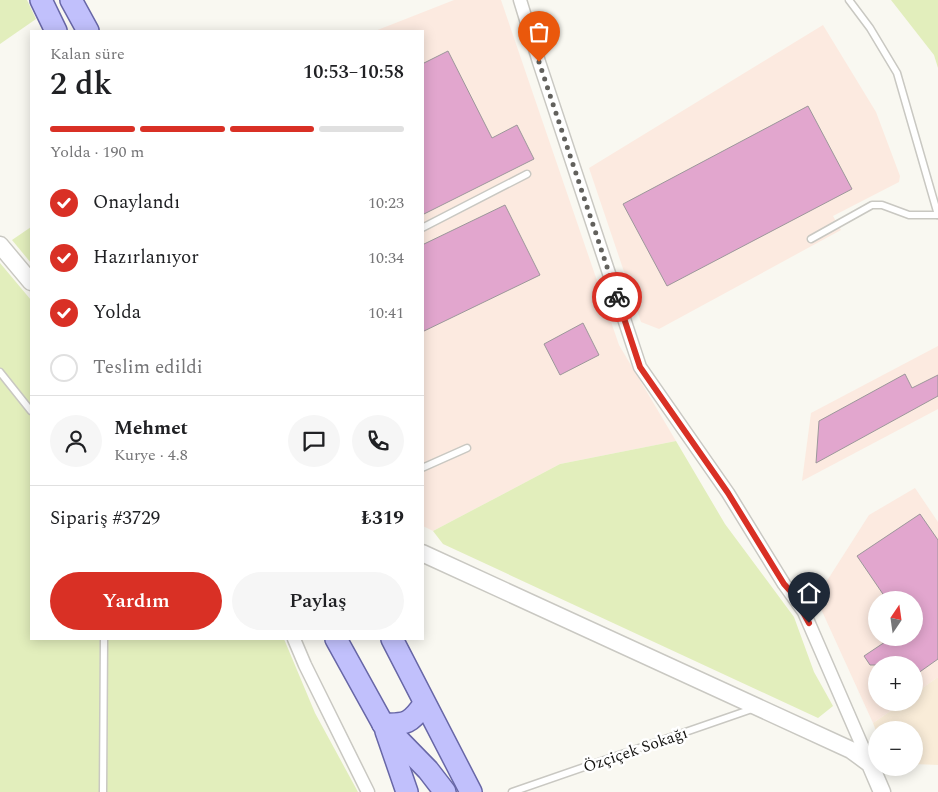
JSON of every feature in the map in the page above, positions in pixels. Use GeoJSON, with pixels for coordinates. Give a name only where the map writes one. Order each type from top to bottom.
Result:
{"type":"FeatureCollection","features":[{"type":"Feature","properties":{"kind":"main road"},"geometry":{"type":"LineString","coordinates":[[41,0],[56,30]]}},
{"type":"Feature","properties":{"kind":"main road"},"geometry":{"type":"LineString","coordinates":[[71,0],[87,30]]}},
{"type":"Feature","properties":{"kind":"main road"},"geometry":{"type":"LineString","coordinates":[[383,724],[428,770],[442,791],[468,787],[392,640]]}},
{"type":"Feature","properties":{"kind":"main road"},"geometry":{"type":"LineString","coordinates":[[336,641],[383,724],[407,792]]}},
{"type":"Feature","properties":{"kind":"main road"},"geometry":{"type":"LineString","coordinates":[[383,724],[408,722],[416,716],[424,704]]}},
{"type":"Feature","properties":{"kind":"street"},"geometry":{"type":"LineString","coordinates":[[520,0],[640,367],[728,493],[784,584],[804,612],[868,759]]}},
{"type":"Feature","properties":{"kind":"street"},"geometry":{"type":"LineString","coordinates":[[0,245],[30,281]]}},
{"type":"Feature","properties":{"kind":"street"},"geometry":{"type":"LineString","coordinates":[[424,554],[851,750],[868,763]]}},
{"type":"Feature","properties":{"kind":"street"},"geometry":{"type":"LineString","coordinates":[[294,640],[368,792]]}},
{"type":"Feature","properties":{"kind":"street"},"geometry":{"type":"LineString","coordinates":[[875,776],[882,792]]}},
{"type":"Feature","properties":{"kind":"lane"},"geometry":{"type":"LineString","coordinates":[[811,239],[872,205],[882,205],[909,216],[938,215],[897,72],[850,0]]}},
{"type":"Feature","properties":{"kind":"lane"},"geometry":{"type":"LineString","coordinates":[[424,227],[527,174]]}},
{"type":"Feature","properties":{"kind":"lane"},"geometry":{"type":"LineString","coordinates":[[0,372],[30,410]]}},
{"type":"Feature","properties":{"kind":"lane"},"geometry":{"type":"LineString","coordinates":[[424,467],[467,448]]}},
{"type":"Feature","properties":{"kind":"lane"},"geometry":{"type":"LineString","coordinates":[[103,792],[104,640]]}},
{"type":"Feature","properties":{"kind":"lane","name":"Özçiçek Sokağı"},"geometry":{"type":"LineString","coordinates":[[512,792],[757,707]]}},
{"type":"Feature","properties":{"kind":"shaded area"},"geometry":{"type":"Polygon","coordinates":[[[454,0],[501,0],[619,345],[676,441],[560,464],[433,531],[424,526],[424,30],[378,30],[454,0]]]}},
{"type":"Feature","properties":{"kind":"shaded area"},"geometry":{"type":"Polygon","coordinates":[[[823,25],[876,112],[900,176],[899,182],[833,216],[841,230],[659,329],[641,322],[589,168],[823,25]]]}},
{"type":"Feature","properties":{"kind":"shaded area"},"geometry":{"type":"Polygon","coordinates":[[[938,346],[938,409],[802,481],[811,413],[938,346]]]}},
{"type":"Feature","properties":{"kind":"shaded area"},"geometry":{"type":"Polygon","coordinates":[[[915,488],[938,522],[938,677],[923,688],[923,656],[868,656],[868,711],[890,711],[876,721],[872,721],[816,598],[869,515],[915,488]]]}},
{"type":"Feature","properties":{"kind":"shaded area"},"geometry":{"type":"Polygon","coordinates":[[[938,677],[938,765],[923,764],[923,721],[876,721],[890,711],[923,711],[923,688],[938,677]]]}},
{"type":"Feature","properties":{"kind":"green space"},"geometry":{"type":"Polygon","coordinates":[[[0,0],[27,0],[36,19],[0,44],[0,0]]]}},
{"type":"Feature","properties":{"kind":"green space"},"geometry":{"type":"Polygon","coordinates":[[[891,0],[938,0],[938,68],[934,55],[891,0]]]}},
{"type":"Feature","properties":{"kind":"green space"},"geometry":{"type":"Polygon","coordinates":[[[30,228],[30,262],[12,240],[30,228]]]}},
{"type":"Feature","properties":{"kind":"green space"},"geometry":{"type":"Polygon","coordinates":[[[0,263],[30,299],[30,640],[284,640],[315,713],[358,792],[0,792],[0,263]]]}},
{"type":"Feature","properties":{"kind":"green space"},"geometry":{"type":"Polygon","coordinates":[[[676,441],[725,524],[794,617],[814,672],[833,706],[818,718],[443,544],[433,531],[560,464],[676,441]]]}},
{"type":"Feature","properties":{"kind":"building"},"geometry":{"type":"Polygon","coordinates":[[[448,51],[492,138],[517,125],[534,159],[424,214],[424,63],[448,51]]]}},
{"type":"Feature","properties":{"kind":"building"},"geometry":{"type":"Polygon","coordinates":[[[808,106],[852,189],[667,286],[623,204],[808,106]]]}},
{"type":"Feature","properties":{"kind":"building"},"geometry":{"type":"Polygon","coordinates":[[[505,205],[540,275],[424,331],[424,244],[505,205]]]}},
{"type":"Feature","properties":{"kind":"building"},"geometry":{"type":"Polygon","coordinates":[[[583,323],[599,355],[560,375],[544,344],[583,323]]]}},
{"type":"Feature","properties":{"kind":"building"},"geometry":{"type":"Polygon","coordinates":[[[905,374],[912,388],[938,375],[938,396],[816,463],[819,421],[905,374]]]}},
{"type":"Feature","properties":{"kind":"building"},"geometry":{"type":"Polygon","coordinates":[[[920,514],[938,540],[938,659],[923,670],[923,656],[868,656],[868,662],[864,656],[879,646],[923,646],[923,591],[881,591],[857,556],[920,514]]]}},
{"type":"Feature","properties":{"kind":"way so far"},"geometry":{"type":"LineString","coordinates":[[539,62],[617,297]]}},
{"type":"Feature","properties":{"kind":"route"},"geometry":{"type":"LineString","coordinates":[[617,297],[640,367],[728,493],[784,584],[793,594],[809,623]]}}]}
